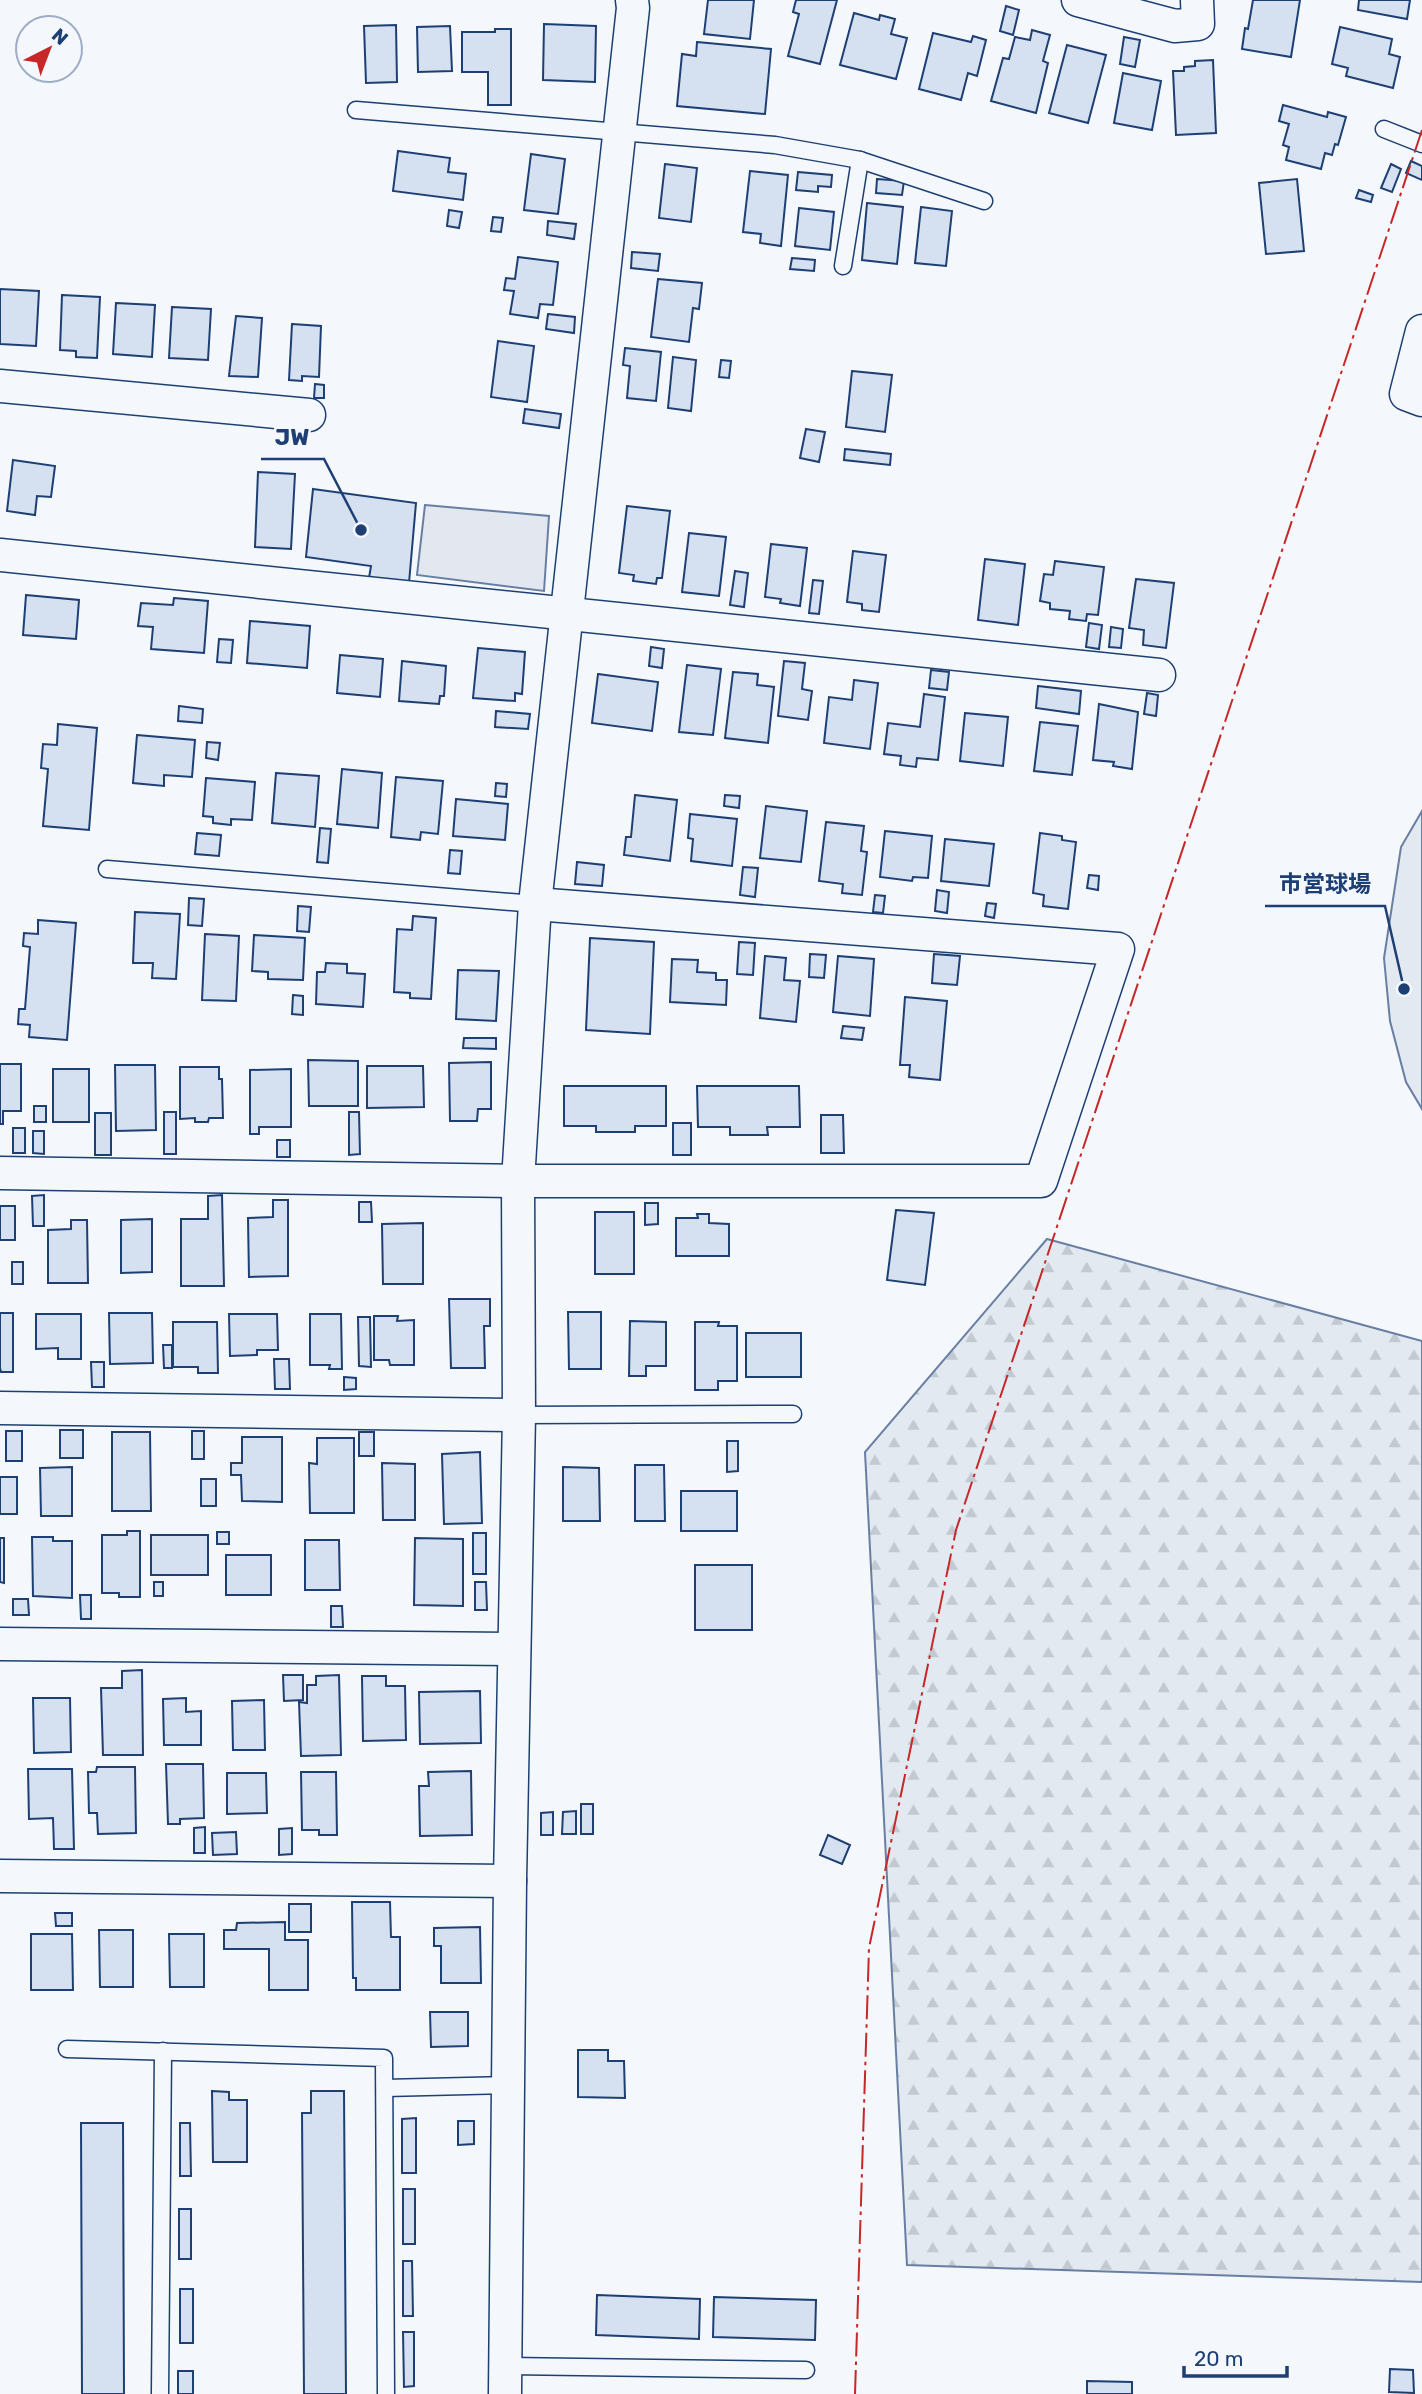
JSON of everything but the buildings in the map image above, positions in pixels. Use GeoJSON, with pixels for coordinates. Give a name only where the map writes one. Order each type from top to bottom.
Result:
{"type":"FeatureCollection","features":[{"type":"Feature","properties":{"kind":"street"},"geometry":{"type":"LineString","coordinates":[[505,2380],[510,1881],[519,1415],[518,1181],[535,904],[632,0]]}},
{"type":"Feature","properties":{"kind":"street"},"geometry":{"type":"LineString","coordinates":[[1078,0],[1175,26],[1198,24],[1197,0]]}},
{"type":"Feature","properties":{"kind":"street"},"geometry":{"type":"LineString","coordinates":[[1422,331],[1406,394],[1422,400]]}},
{"type":"Feature","properties":{"kind":"street"},"geometry":{"type":"LineString","coordinates":[[0,386],[309,415]]}},
{"type":"Feature","properties":{"kind":"street"},"geometry":{"type":"LineString","coordinates":[[0,555],[1159,675]]}},
{"type":"Feature","properties":{"kind":"street"},"geometry":{"type":"LineString","coordinates":[[0,1173],[518,1181],[1041,1181],[1118,949],[535,904]]}},
{"type":"Feature","properties":{"kind":"street"},"geometry":{"type":"LineString","coordinates":[[0,1408],[519,1415]]}},
{"type":"Feature","properties":{"kind":"street"},"geometry":{"type":"LineString","coordinates":[[0,1644],[514,1649]]}},
{"type":"Feature","properties":{"kind":"street"},"geometry":{"type":"LineString","coordinates":[[0,1876],[510,1881]]}},
{"type":"Feature","properties":{"kind":"lane"},"geometry":{"type":"LineString","coordinates":[[356,110],[775,145],[860,160],[984,201]]}},
{"type":"Feature","properties":{"kind":"lane"},"geometry":{"type":"LineString","coordinates":[[1384,129],[1422,144]]}},
{"type":"Feature","properties":{"kind":"lane"},"geometry":{"type":"LineString","coordinates":[[843,266],[860,160]]}},
{"type":"Feature","properties":{"kind":"lane"},"geometry":{"type":"LineString","coordinates":[[107,869],[535,904]]}},
{"type":"Feature","properties":{"kind":"lane"},"geometry":{"type":"LineString","coordinates":[[519,1415],[793,1414]]}},
{"type":"Feature","properties":{"kind":"lane"},"geometry":{"type":"LineString","coordinates":[[67,2049],[384,2058],[386,2394]]}},
{"type":"Feature","properties":{"kind":"lane"},"geometry":{"type":"LineString","coordinates":[[160,2394],[163,2051]]}},
{"type":"Feature","properties":{"kind":"lane"},"geometry":{"type":"LineString","coordinates":[[385,2088],[509,2085]]}},
{"type":"Feature","properties":{"kind":"lane"},"geometry":{"type":"LineString","coordinates":[[505,2380],[806,2370]]}},
{"type":"Feature","properties":{"kind":"green space"},"geometry":{"type":"Polygon","coordinates":[[[1422,811],[1422,1109],[1406,1082],[1390,1021],[1384,958],[1401,847],[1422,811]]]}},
{"type":"Feature","properties":{"kind":"green space"},"geometry":{"type":"Polygon","coordinates":[[[1047,1239],[1422,1341],[1422,2282],[907,2265],[865,1452],[1047,1239]]]}},
{"type":"Feature","properties":{"kind":"shaded area"},"geometry":{"type":"Polygon","coordinates":[[[425,505],[549,516],[544,591],[417,575],[425,505]]]}},
{"type":"Feature","properties":{"kind":"power"},"geometry":{"type":"LineString","coordinates":[[855,2394],[869,1948],[956,1530],[1422,130]]}},
{"type":"Feature","properties":{"kind":"place","name":"JW"},"geometry":{"type":"Point","coordinates":[361,530]}},
{"type":"Feature","properties":{"kind":"place","name":"市営球場"},"geometry":{"type":"Point","coordinates":[1404,989]}}]}
